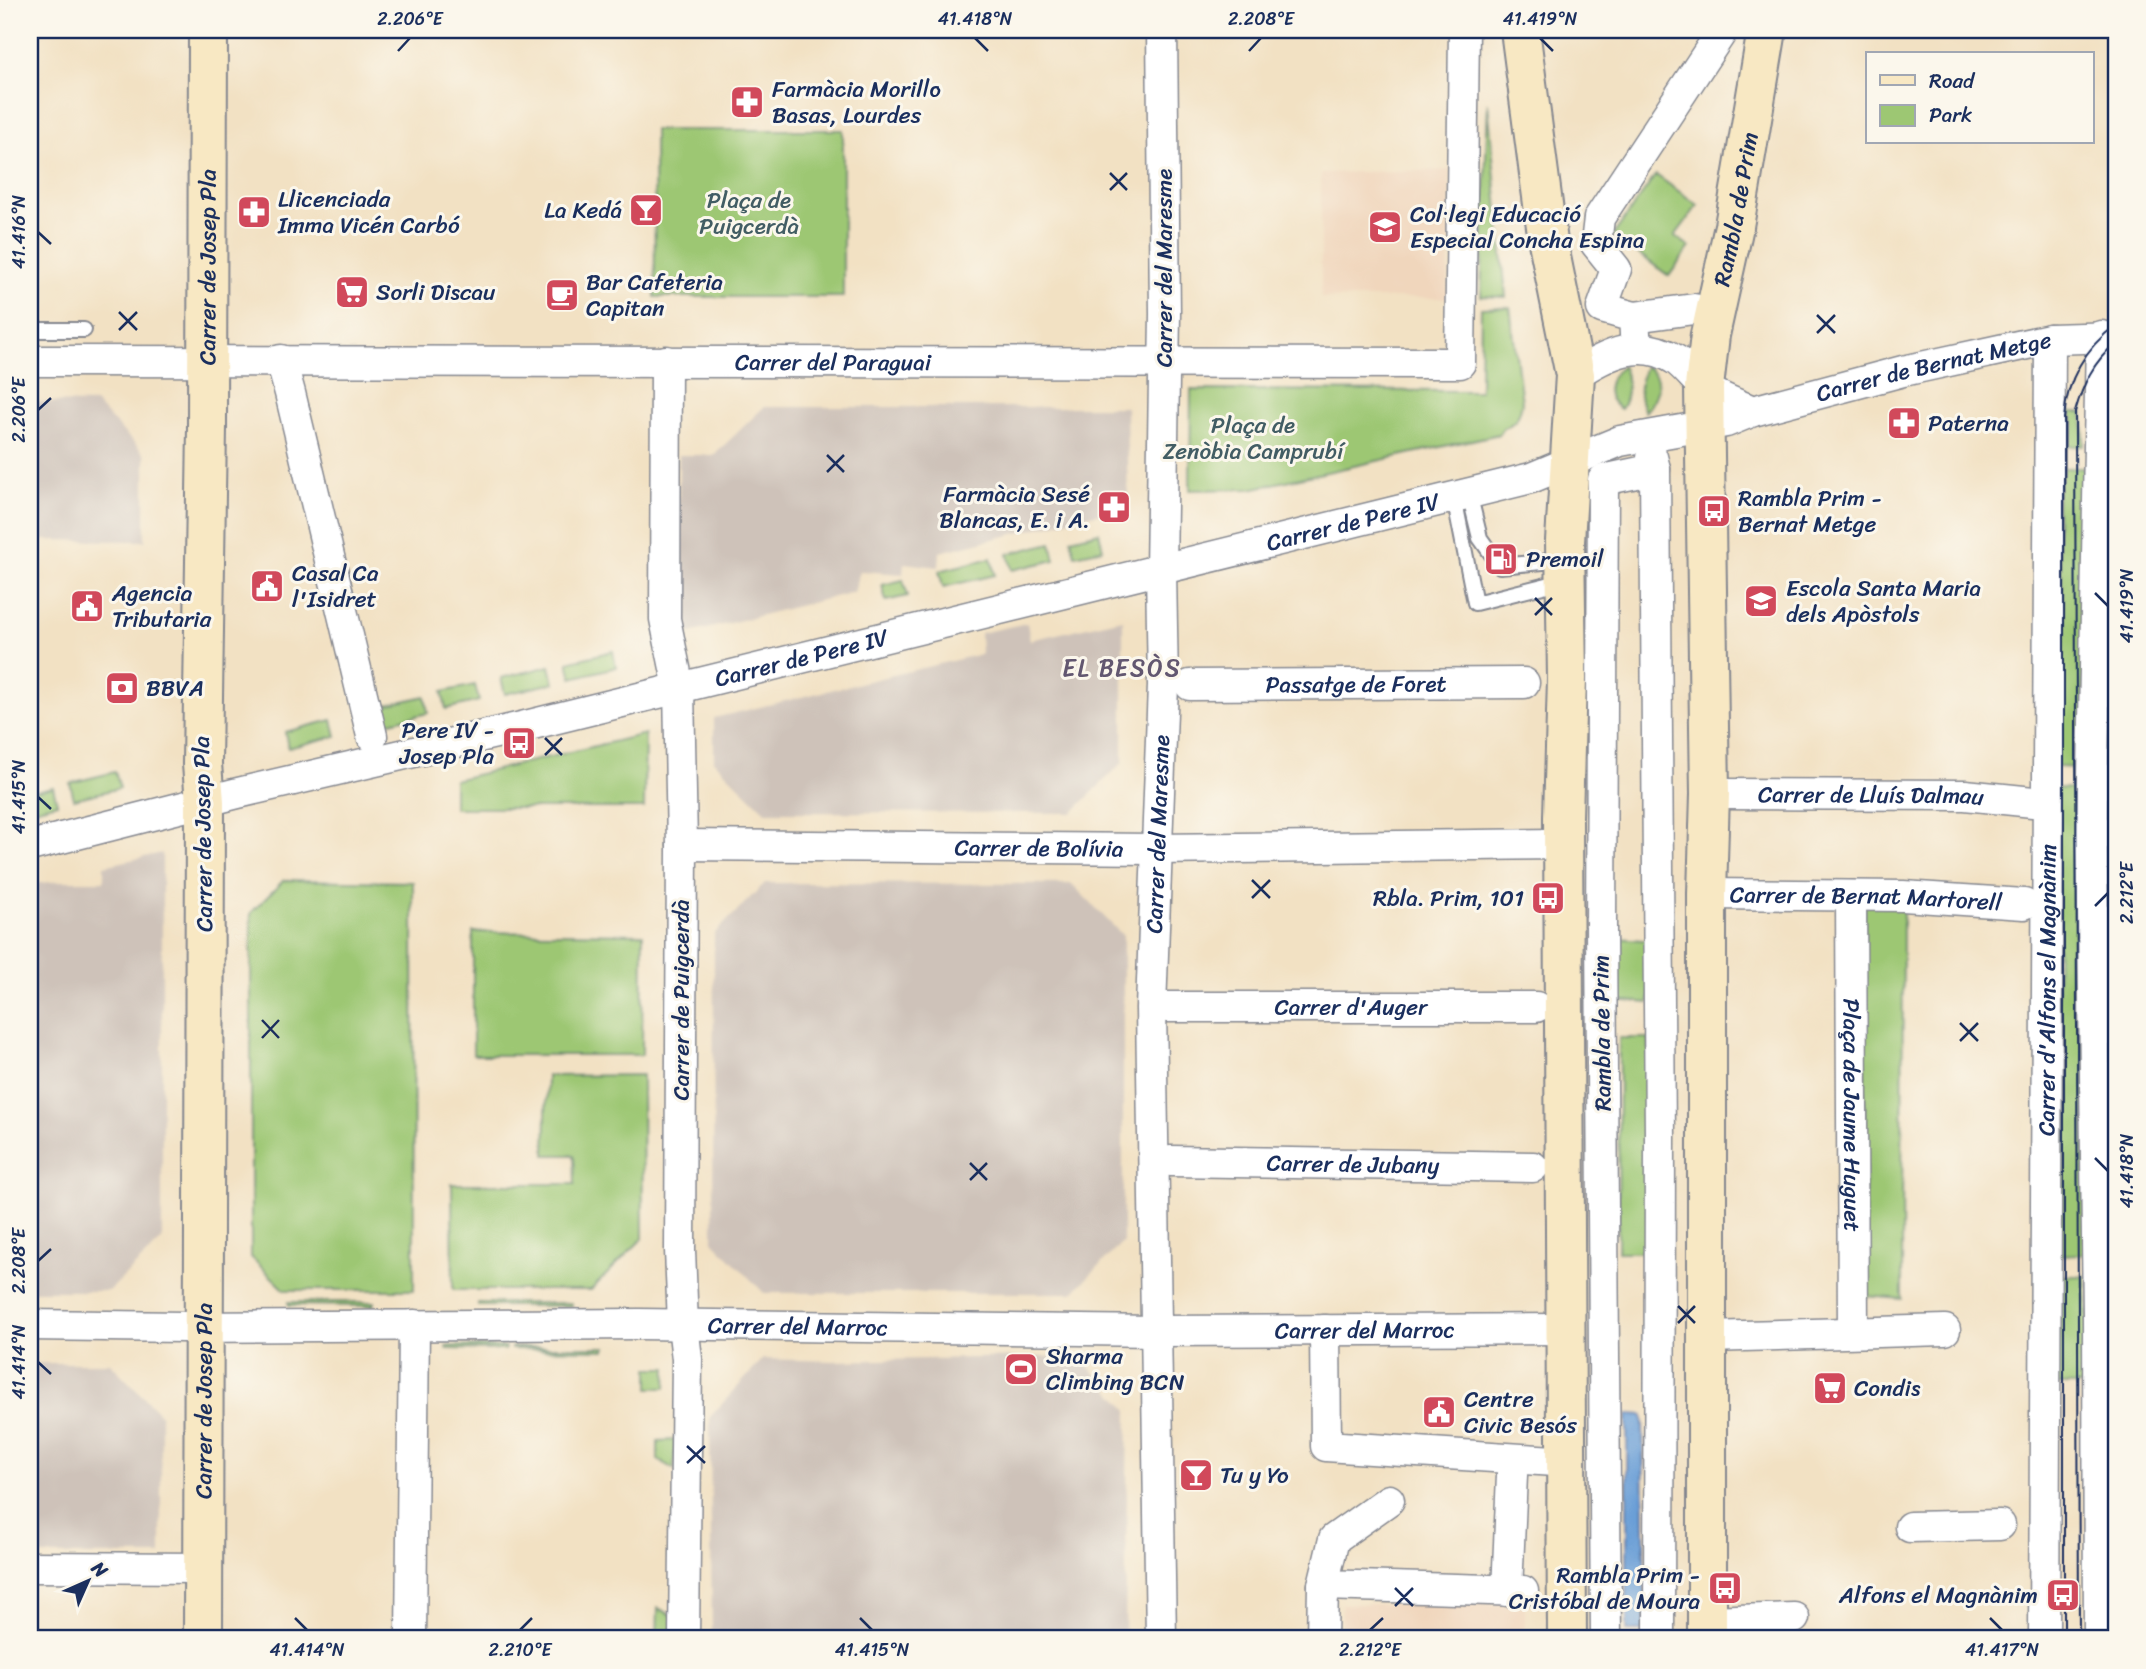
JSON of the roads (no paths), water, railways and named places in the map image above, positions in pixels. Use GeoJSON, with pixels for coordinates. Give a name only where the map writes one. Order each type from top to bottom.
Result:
{"type":"FeatureCollection","features":[{"type":"Feature","properties":{"kind":"main road","name":"Carrer de Josep Pla"},"geometry":{"type":"LineString","coordinates":[[203,1639],[205,802],[202,764],[202,618],[207,360],[208,30]]}},
{"type":"Feature","properties":{"kind":"main road","name":"Rambla de Prim"},"geometry":{"type":"LineString","coordinates":[[1520,30],[1548,242],[1576,375],[1574,477],[1566,568],[1567,679],[1563,848],[1567,1639]]}},
{"type":"Feature","properties":{"kind":"main road","name":"Rambla de Prim"},"geometry":{"type":"LineString","coordinates":[[1707,1630],[1707,894],[1710,794],[1704,387],[1710,335],[1734,226],[1767,30]]}},
{"type":"Feature","properties":{"kind":"street","name":"Carrer del Maresme"},"geometry":{"type":"LineString","coordinates":[[1161,1639],[1151,1008],[1163,685],[1162,30]]}},
{"type":"Feature","properties":{"kind":"street","name":"Carrer del Paraguai"},"geometry":{"type":"LineString","coordinates":[[34,345],[207,360],[1460,363],[1464,30]]}},
{"type":"Feature","properties":{"kind":"street","name":"Rambla de Prim"},"geometry":{"type":"LineString","coordinates":[[1694,309],[1634,326],[1602,308],[1616,269],[1596,244],[1599,218],[1723,30]]}},
{"type":"Feature","properties":{"kind":"street","name":"Carrer de Bernat Metge"},"geometry":{"type":"LineString","coordinates":[[1705,427],[1753,411],[1903,371],[2050,339],[2109,336]]}},
{"type":"Feature","properties":{"kind":"street","name":"Carrer d'Alfons el Magnànim"},"geometry":{"type":"LineString","coordinates":[[2099,1639],[2107,1317],[2104,833],[2109,336]]}},
{"type":"Feature","properties":{"kind":"street","name":"Carrer d'Alfons el Magnànim"},"geometry":{"type":"LineString","coordinates":[[2044,1639],[2050,339]]}},
{"type":"Feature","properties":{"kind":"street"},"geometry":{"type":"LineString","coordinates":[[1576,375],[1601,358],[1616,352],[1648,348],[1674,359],[1690,371],[1704,387],[1725,400],[1753,411]]}},
{"type":"Feature","properties":{"kind":"street"},"geometry":{"type":"LineString","coordinates":[[281,360],[372,736]]}},
{"type":"Feature","properties":{"kind":"street","name":"Carrer de Puigcerdà"},"geometry":{"type":"LineString","coordinates":[[666,361],[665,619],[679,688],[682,845],[680,1250],[687,1359],[684,1639]]}},
{"type":"Feature","properties":{"kind":"street"},"geometry":{"type":"LineString","coordinates":[[1574,477],[1619,441],[1705,427]]}},
{"type":"Feature","properties":{"kind":"street"},"geometry":{"type":"LineString","coordinates":[[1574,477],[1584,477],[1598,469],[1660,471],[1659,1639]]}},
{"type":"Feature","properties":{"kind":"street","name":"Rambla de Prim"},"geometry":{"type":"LineString","coordinates":[[1606,1639],[1601,943],[1603,480],[1660,471]]}},
{"type":"Feature","properties":{"kind":"street","name":"Carrer de Pere IV"},"geometry":{"type":"LineString","coordinates":[[30,846],[1531,478],[1574,477]]}},
{"type":"Feature","properties":{"kind":"street","name":"Passatge de Foret"},"geometry":{"type":"LineString","coordinates":[[1190,685],[1524,683]]}},
{"type":"Feature","properties":{"kind":"street","name":"Carrer de Lluís Dalmau"},"geometry":{"type":"LineString","coordinates":[[1710,794],[1965,795],[2033,802]]}},
{"type":"Feature","properties":{"kind":"street","name":"Carrer de Bolívia"},"geometry":{"type":"LineString","coordinates":[[682,845],[1156,849],[1554,844],[1563,848]]}},
{"type":"Feature","properties":{"kind":"street","name":"Carrer de Bernat Martorell"},"geometry":{"type":"LineString","coordinates":[[1707,894],[1903,896],[2024,904]]}},
{"type":"Feature","properties":{"kind":"street","name":"Plaça de Jaume Huguet"},"geometry":{"type":"LineString","coordinates":[[1851,897],[1853,1332]]}},
{"type":"Feature","properties":{"kind":"street","name":"Carrer d'Auger"},"geometry":{"type":"LineString","coordinates":[[1167,1007],[1536,1007]]}},
{"type":"Feature","properties":{"kind":"street","name":"Carrer de Jubany"},"geometry":{"type":"LineString","coordinates":[[1171,1161],[1533,1167]]}},
{"type":"Feature","properties":{"kind":"street","name":"Carrer del Marroc"},"geometry":{"type":"LineString","coordinates":[[30,1325],[683,1325],[1155,1331],[1566,1329]]}},
{"type":"Feature","properties":{"kind":"street"},"geometry":{"type":"LineString","coordinates":[[411,1639],[414,1325]]}},
{"type":"Feature","properties":{"kind":"street"},"geometry":{"type":"LineString","coordinates":[[1325,1330],[1326,1446],[1554,1461]]}},
{"type":"Feature","properties":{"kind":"street"},"geometry":{"type":"LineString","coordinates":[[1708,1338],[1945,1331]]}},
{"type":"Feature","properties":{"kind":"street"},"geometry":{"type":"LineString","coordinates":[[1323,1585],[1515,1591],[1512,1475]]}},
{"type":"Feature","properties":{"kind":"street"},"geometry":{"type":"LineString","coordinates":[[1322,1639],[1323,1585],[1334,1539],[1389,1500]]}},
{"type":"Feature","properties":{"kind":"street"},"geometry":{"type":"LineString","coordinates":[[1910,1527],[2000,1525]]}},
{"type":"Feature","properties":{"kind":"street"},"geometry":{"type":"LineString","coordinates":[[30,1567],[203,1568]]}},
{"type":"Feature","properties":{"kind":"street"},"geometry":{"type":"LineString","coordinates":[[1707,1630],[1794,1618]]}},
{"type":"Feature","properties":{"kind":"lane"},"geometry":{"type":"LineString","coordinates":[[34,345],[84,330]]}},
{"type":"Feature","properties":{"kind":"lane"},"geometry":{"type":"LineString","coordinates":[[1462,495],[1480,538],[1500,566],[1543,562],[1566,568]]}},
{"type":"Feature","properties":{"kind":"lane"},"geometry":{"type":"LineString","coordinates":[[1462,495],[1475,603],[1566,568]]}},
{"type":"Feature","properties":{"kind":"water"},"geometry":{"type":"Polygon","coordinates":[[[1627,1414],[1643,1415],[1645,1631],[1627,1631],[1627,1414]]]}},
{"type":"Feature","properties":{"kind":"tram line"},"geometry":{"type":"LineString","coordinates":[[2064,1639],[2064,418],[2069,390],[2080,366],[2095,344],[2116,325]]}},
{"type":"Feature","properties":{"kind":"tram line"},"geometry":{"type":"LineString","coordinates":[[2079,1639],[2075,412],[2090,374],[2116,343]]}},
{"type":"Feature","properties":{"kind":"place","name":"Farmàcia Morillo Basas, Lourdes"},"geometry":{"type":"Point","coordinates":[747,102]}},
{"type":"Feature","properties":{"kind":"place","name":"La Kedá"},"geometry":{"type":"Point","coordinates":[646,210]}},
{"type":"Feature","properties":{"kind":"place","name":"Llicenciada Imma Vicén Carbó"},"geometry":{"type":"Point","coordinates":[254,212]}},
{"type":"Feature","properties":{"kind":"place","name":"Col·legi Educació Especial Concha Espina"},"geometry":{"type":"Point","coordinates":[1385,227]}},
{"type":"Feature","properties":{"kind":"place","name":"Sorli Discau"},"geometry":{"type":"Point","coordinates":[352,292]}},
{"type":"Feature","properties":{"kind":"place","name":"Bar Cafeteria Capitan"},"geometry":{"type":"Point","coordinates":[562,295]}},
{"type":"Feature","properties":{"kind":"place","name":"Paterna"},"geometry":{"type":"Point","coordinates":[1904,423]}},
{"type":"Feature","properties":{"kind":"place","name":"Farmàcia Sesé Blancas, E. i A."},"geometry":{"type":"Point","coordinates":[1114,507]}},
{"type":"Feature","properties":{"kind":"place","name":"Rambla Prim - Bernat Metge"},"geometry":{"type":"Point","coordinates":[1714,511]}},
{"type":"Feature","properties":{"kind":"place","name":"Premoil"},"geometry":{"type":"Point","coordinates":[1501,559]}},
{"type":"Feature","properties":{"kind":"place","name":"Casal Ca l'Isidret"},"geometry":{"type":"Point","coordinates":[267,586]}},
{"type":"Feature","properties":{"kind":"place","name":"Escola Santa Maria dels Apòstols"},"geometry":{"type":"Point","coordinates":[1761,601]}},
{"type":"Feature","properties":{"kind":"place","name":"Agencia Tributaria"},"geometry":{"type":"Point","coordinates":[87,606]}},
{"type":"Feature","properties":{"kind":"place","name":"BBVA"},"geometry":{"type":"Point","coordinates":[122,688]}},
{"type":"Feature","properties":{"kind":"place","name":"Pere IV - Josep Pla"},"geometry":{"type":"Point","coordinates":[519,743]}},
{"type":"Feature","properties":{"kind":"place","name":"Rbla. Prim, 101"},"geometry":{"type":"Point","coordinates":[1548,898]}},
{"type":"Feature","properties":{"kind":"place","name":"Sharma Climbing BCN"},"geometry":{"type":"Point","coordinates":[1021,1369]}},
{"type":"Feature","properties":{"kind":"place","name":"Condis"},"geometry":{"type":"Point","coordinates":[1830,1388]}},
{"type":"Feature","properties":{"kind":"place","name":"Centre Civic Besós"},"geometry":{"type":"Point","coordinates":[1439,1412]}},
{"type":"Feature","properties":{"kind":"place","name":"Tu y Yo"},"geometry":{"type":"Point","coordinates":[1196,1475]}},
{"type":"Feature","properties":{"kind":"place","name":"Rambla Prim - Cristóbal de Moura"},"geometry":{"type":"Point","coordinates":[1725,1588]}},
{"type":"Feature","properties":{"kind":"place","name":"Alfons el Magnànim"},"geometry":{"type":"Point","coordinates":[2063,1595]}},
{"type":"Feature","properties":{"kind":"district","name":"EL BESÒS"},"geometry":{"type":"Point","coordinates":[1122,668]}},
{"type":"Feature","properties":{"kind":"park label","name":"Plaça de Puigcerdà"},"geometry":{"type":"Point","coordinates":[749,213]}},
{"type":"Feature","properties":{"kind":"park label","name":"Plaça de Zenòbia Camprubí"},"geometry":{"type":"Point","coordinates":[1253,438]}}]}
